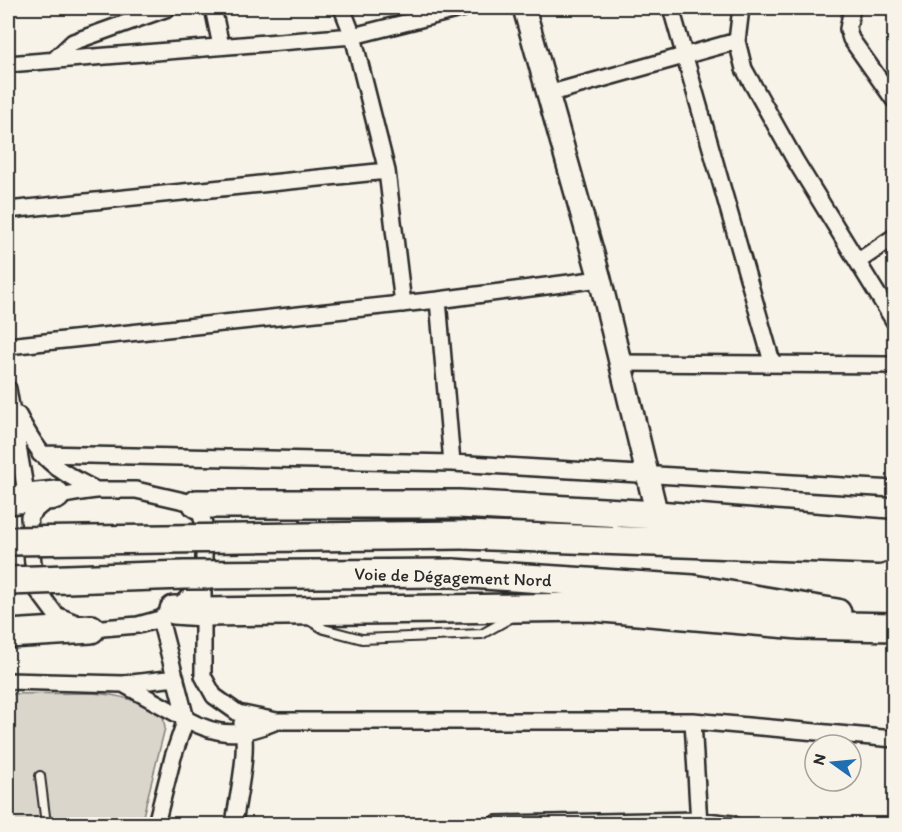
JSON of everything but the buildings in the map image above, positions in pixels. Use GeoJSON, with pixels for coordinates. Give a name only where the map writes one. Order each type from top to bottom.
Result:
{"type":"FeatureCollection","features":[{"type":"Feature","properties":{"kind":"highway"},"geometry":{"type":"LineString","coordinates":[[22,504],[56,495]]}},
{"type":"Feature","properties":{"kind":"highway"},"geometry":{"type":"LineString","coordinates":[[197,504],[459,504],[657,515],[894,534]]}},
{"type":"Feature","properties":{"kind":"highway"},"geometry":{"type":"LineString","coordinates":[[8,541],[464,535],[894,551]]}},
{"type":"Feature","properties":{"kind":"highway","name":"Voie de Dégagement Nord"},"geometry":{"type":"LineString","coordinates":[[8,581],[185,575],[453,573],[693,589],[894,625]]}},
{"type":"Feature","properties":{"kind":"highway"},"geometry":{"type":"LineString","coordinates":[[167,615],[203,600],[296,611],[591,607],[800,625],[894,625]]}},
{"type":"Feature","properties":{"kind":"highway"},"geometry":{"type":"LineString","coordinates":[[8,634],[91,629]]}},
{"type":"Feature","properties":{"kind":"street"},"geometry":{"type":"LineString","coordinates":[[55,59],[73,42],[168,8]]}},
{"type":"Feature","properties":{"kind":"street"},"geometry":{"type":"LineString","coordinates":[[213,8],[221,46]]}},
{"type":"Feature","properties":{"kind":"street"},"geometry":{"type":"LineString","coordinates":[[342,8],[353,36],[387,171],[403,304]]}},
{"type":"Feature","properties":{"kind":"street"},"geometry":{"type":"LineString","coordinates":[[8,64],[353,36],[464,8]]}},
{"type":"Feature","properties":{"kind":"street"},"geometry":{"type":"LineString","coordinates":[[524,8],[600,279],[657,515]]}},
{"type":"Feature","properties":{"kind":"street"},"geometry":{"type":"LineString","coordinates":[[671,8],[772,362]]}},
{"type":"Feature","properties":{"kind":"street"},"geometry":{"type":"LineString","coordinates":[[741,8],[737,41],[740,59],[763,104],[860,261],[894,321]]}},
{"type":"Feature","properties":{"kind":"street"},"geometry":{"type":"LineString","coordinates":[[852,8],[848,29],[851,39],[890,82],[894,100]]}},
{"type":"Feature","properties":{"kind":"street"},"geometry":{"type":"LineString","coordinates":[[548,94],[737,41]]}},
{"type":"Feature","properties":{"kind":"street"},"geometry":{"type":"LineString","coordinates":[[8,210],[387,171]]}},
{"type":"Feature","properties":{"kind":"street"},"geometry":{"type":"LineString","coordinates":[[860,261],[894,237]]}},
{"type":"Feature","properties":{"kind":"street"},"geometry":{"type":"LineString","coordinates":[[8,346],[403,304],[600,279]]}},
{"type":"Feature","properties":{"kind":"street"},"geometry":{"type":"LineString","coordinates":[[438,300],[452,463]]}},
{"type":"Feature","properties":{"kind":"street"},"geometry":{"type":"LineString","coordinates":[[619,363],[772,362],[894,365]]}},
{"type":"Feature","properties":{"kind":"street"},"geometry":{"type":"LineString","coordinates":[[8,443],[9,395]]}},
{"type":"Feature","properties":{"kind":"street"},"geometry":{"type":"LineString","coordinates":[[9,395],[40,454],[57,470],[96,490]]}},
{"type":"Feature","properties":{"kind":"street"},"geometry":{"type":"LineString","coordinates":[[9,395],[35,587],[56,615],[91,629],[138,625],[167,615],[176,678],[186,719],[172,757],[156,825]]}},
{"type":"Feature","properties":{"kind":"street"},"geometry":{"type":"LineString","coordinates":[[40,454],[452,463],[894,489]]}},
{"type":"Feature","properties":{"kind":"street"},"geometry":{"type":"LineString","coordinates":[[56,495],[96,490],[136,490],[197,504],[205,527],[203,676],[214,696],[238,713],[277,721],[693,721],[894,739]]}},
{"type":"Feature","properties":{"kind":"street"},"geometry":{"type":"LineString","coordinates":[[8,681],[123,684],[176,678]]}},
{"type":"Feature","properties":{"kind":"street"},"geometry":{"type":"LineString","coordinates":[[123,684],[206,730],[233,734],[277,721]]}},
{"type":"Feature","properties":{"kind":"street"},"geometry":{"type":"LineString","coordinates":[[234,825],[244,732],[238,713]]}},
{"type":"Feature","properties":{"kind":"street"},"geometry":{"type":"LineString","coordinates":[[693,721],[699,823]]}},
{"type":"Feature","properties":{"kind":"street"},"geometry":{"type":"LineString","coordinates":[[496,825],[699,823],[732,825]]}},
{"type":"Feature","properties":{"kind":"lane"},"geometry":{"type":"LineString","coordinates":[[40,776],[46,825]]}},
{"type":"Feature","properties":{"kind":"shaded area"},"geometry":{"type":"Polygon","coordinates":[[[92,693],[129,699],[163,716],[165,728],[141,824],[8,824],[8,694],[92,693]]]}}]}
